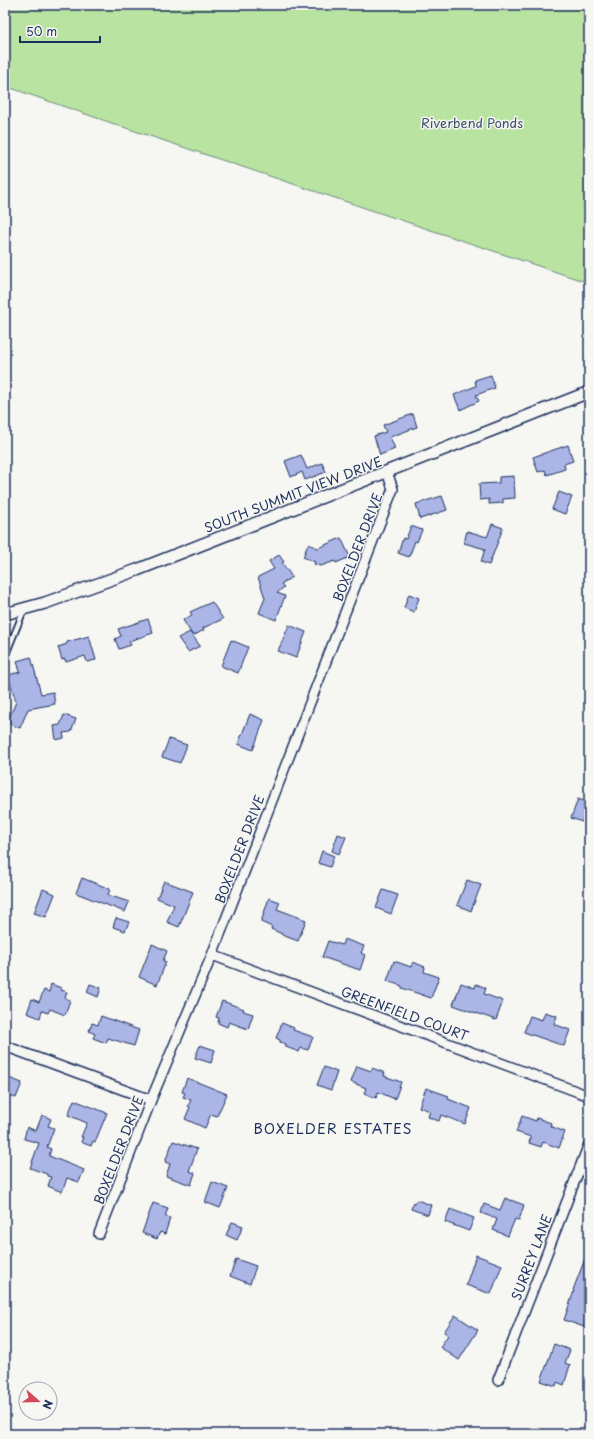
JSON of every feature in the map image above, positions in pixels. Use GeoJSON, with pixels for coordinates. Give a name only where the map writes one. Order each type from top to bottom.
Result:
{"type":"FeatureCollection","features":[{"type":"Feature","properties":{"kind":"street","name":"SOUTH SUMMIT VIEW DRIVE"},"geometry":{"type":"LineString","coordinates":[[5,614],[137,570],[589,392]]}},
{"type":"Feature","properties":{"kind":"street","name":"BOXELDER DRIVE"},"geometry":{"type":"LineString","coordinates":[[99,1234],[151,1100],[212,955],[393,490],[387,472]]}},
{"type":"Feature","properties":{"kind":"street","name":"GREENFIELD COURT"},"geometry":{"type":"LineString","coordinates":[[212,955],[589,1096]]}},
{"type":"Feature","properties":{"kind":"street"},"geometry":{"type":"LineString","coordinates":[[5,1046],[151,1100]]}},
{"type":"Feature","properties":{"kind":"street","name":"SURREY LANE"},"geometry":{"type":"LineString","coordinates":[[498,1380],[589,1144]]}},
{"type":"Feature","properties":{"kind":"lane"},"geometry":{"type":"LineString","coordinates":[[5,657],[24,608]]}},
{"type":"Feature","properties":{"kind":"green space","name":"Riverbend Ponds"},"geometry":{"type":"Polygon","coordinates":[[[5,5],[589,5],[589,283],[5,86],[5,5]]]}},
{"type":"Feature","properties":{"kind":"building"},"geometry":{"type":"Polygon","coordinates":[[[491,375],[495,388],[476,395],[479,401],[460,410],[454,395],[476,386],[475,380],[491,375]]]}},
{"type":"Feature","properties":{"kind":"building"},"geometry":{"type":"Polygon","coordinates":[[[413,414],[417,427],[390,437],[395,449],[380,455],[374,436],[386,432],[383,425],[413,414]]]}},
{"type":"Feature","properties":{"kind":"building"},"geometry":{"type":"Polygon","coordinates":[[[568,445],[573,461],[564,464],[565,469],[547,475],[545,470],[538,472],[533,457],[568,445]]]}},
{"type":"Feature","properties":{"kind":"building"},"geometry":{"type":"Polygon","coordinates":[[[301,455],[307,469],[322,463],[326,472],[305,480],[302,472],[291,477],[285,461],[301,455]]]}},
{"type":"Feature","properties":{"kind":"building"},"geometry":{"type":"Polygon","coordinates":[[[514,476],[515,498],[503,499],[503,503],[489,504],[489,499],[480,500],[479,484],[499,483],[499,477],[514,476]]]}},
{"type":"Feature","properties":{"kind":"building"},"geometry":{"type":"Polygon","coordinates":[[[559,492],[572,497],[565,514],[552,509],[559,492]]]}},
{"type":"Feature","properties":{"kind":"building"},"geometry":{"type":"Polygon","coordinates":[[[442,496],[447,510],[420,519],[416,504],[442,496]]]}},
{"type":"Feature","properties":{"kind":"building"},"geometry":{"type":"Polygon","coordinates":[[[492,524],[503,528],[489,565],[481,562],[485,549],[464,543],[467,531],[487,537],[492,524]]]}},
{"type":"Feature","properties":{"kind":"building"},"geometry":{"type":"Polygon","coordinates":[[[411,526],[422,530],[417,542],[415,541],[409,557],[398,553],[403,538],[406,539],[411,526]]]}},
{"type":"Feature","properties":{"kind":"building"},"geometry":{"type":"Polygon","coordinates":[[[341,538],[350,557],[336,563],[335,561],[321,566],[314,564],[315,562],[303,557],[308,544],[318,548],[341,538]]]}},
{"type":"Feature","properties":{"kind":"building"},"geometry":{"type":"Polygon","coordinates":[[[279,555],[284,562],[282,563],[292,577],[281,584],[284,587],[277,593],[285,596],[276,620],[259,613],[265,598],[258,577],[274,569],[269,561],[279,555]]]}},
{"type":"Feature","properties":{"kind":"building"},"geometry":{"type":"Polygon","coordinates":[[[409,594],[419,598],[414,612],[404,608],[409,594]]]}},
{"type":"Feature","properties":{"kind":"building"},"geometry":{"type":"Polygon","coordinates":[[[212,602],[223,619],[203,628],[204,630],[193,636],[183,620],[192,615],[190,612],[212,602]]]}},
{"type":"Feature","properties":{"kind":"building"},"geometry":{"type":"Polygon","coordinates":[[[148,619],[153,633],[129,641],[131,645],[119,649],[115,639],[121,636],[118,629],[148,619]]]}},
{"type":"Feature","properties":{"kind":"building"},"geometry":{"type":"Polygon","coordinates":[[[289,625],[306,632],[296,658],[278,651],[289,625]]]}},
{"type":"Feature","properties":{"kind":"building"},"geometry":{"type":"Polygon","coordinates":[[[190,632],[200,646],[188,652],[178,638],[190,632]]]}},
{"type":"Feature","properties":{"kind":"building"},"geometry":{"type":"Polygon","coordinates":[[[89,636],[96,660],[87,662],[85,656],[66,662],[65,659],[62,660],[58,647],[67,644],[67,642],[89,636]]]}},
{"type":"Feature","properties":{"kind":"building"},"geometry":{"type":"Polygon","coordinates":[[[231,640],[248,647],[238,673],[221,666],[231,640]]]}},
{"type":"Feature","properties":{"kind":"building"},"geometry":{"type":"Polygon","coordinates":[[[31,657],[41,694],[53,692],[55,704],[28,709],[20,728],[7,723],[16,702],[8,675],[20,672],[17,661],[31,657]]]}},
{"type":"Feature","properties":{"kind":"building"},"geometry":{"type":"Polygon","coordinates":[[[250,714],[264,720],[253,750],[238,744],[250,714]]]}},
{"type":"Feature","properties":{"kind":"building"},"geometry":{"type":"Polygon","coordinates":[[[64,715],[76,719],[71,732],[63,733],[64,738],[56,740],[54,726],[60,725],[64,715]]]}},
{"type":"Feature","properties":{"kind":"building"},"geometry":{"type":"Polygon","coordinates":[[[169,739],[187,745],[180,763],[162,757],[169,739]]]}},
{"type":"Feature","properties":{"kind":"building"},"geometry":{"type":"Polygon","coordinates":[[[578,799],[589,803],[582,822],[571,818],[578,799]]]}},
{"type":"Feature","properties":{"kind":"building"},"geometry":{"type":"Polygon","coordinates":[[[338,834],[346,837],[339,854],[332,851],[338,834]]]}},
{"type":"Feature","properties":{"kind":"building"},"geometry":{"type":"Polygon","coordinates":[[[322,851],[334,856],[330,867],[318,863],[322,851]]]}},
{"type":"Feature","properties":{"kind":"building"},"geometry":{"type":"Polygon","coordinates":[[[82,878],[110,889],[108,895],[129,902],[125,912],[76,893],[82,878]]]}},
{"type":"Feature","properties":{"kind":"building"},"geometry":{"type":"Polygon","coordinates":[[[467,880],[481,885],[471,911],[457,905],[467,880]]]}},
{"type":"Feature","properties":{"kind":"building"},"geometry":{"type":"Polygon","coordinates":[[[164,881],[193,892],[179,927],[167,922],[174,905],[157,898],[164,881]]]}},
{"type":"Feature","properties":{"kind":"building"},"geometry":{"type":"Polygon","coordinates":[[[43,889],[55,894],[46,917],[34,913],[43,889]]]}},
{"type":"Feature","properties":{"kind":"building"},"geometry":{"type":"Polygon","coordinates":[[[383,890],[398,895],[391,914],[376,908],[383,890]]]}},
{"type":"Feature","properties":{"kind":"building"},"geometry":{"type":"Polygon","coordinates":[[[269,898],[280,902],[277,909],[306,920],[298,941],[282,935],[271,929],[272,927],[261,922],[269,898]]]}},
{"type":"Feature","properties":{"kind":"building"},"geometry":{"type":"Polygon","coordinates":[[[116,918],[129,922],[125,931],[113,927],[116,918]]]}},
{"type":"Feature","properties":{"kind":"building"},"geometry":{"type":"Polygon","coordinates":[[[344,939],[364,946],[361,953],[365,955],[360,970],[322,957],[328,941],[342,945],[344,939]]]}},
{"type":"Feature","properties":{"kind":"building"},"geometry":{"type":"Polygon","coordinates":[[[152,944],[167,951],[163,961],[166,962],[157,985],[139,977],[152,944]]]}},
{"type":"Feature","properties":{"kind":"building"},"geometry":{"type":"Polygon","coordinates":[[[394,961],[411,967],[413,962],[425,967],[424,972],[439,977],[431,998],[387,981],[394,961]]]}},
{"type":"Feature","properties":{"kind":"building"},"geometry":{"type":"Polygon","coordinates":[[[461,983],[475,988],[476,984],[486,988],[484,994],[503,1001],[496,1020],[453,1005],[461,983]]]}},
{"type":"Feature","properties":{"kind":"building"},"geometry":{"type":"Polygon","coordinates":[[[51,984],[67,992],[65,998],[70,1000],[65,1015],[50,1009],[48,1013],[42,1011],[40,1018],[27,1013],[32,999],[39,1002],[44,990],[49,992],[51,984]]]}},
{"type":"Feature","properties":{"kind":"building"},"geometry":{"type":"Polygon","coordinates":[[[90,984],[101,988],[98,997],[87,992],[90,984]]]}},
{"type":"Feature","properties":{"kind":"building"},"geometry":{"type":"Polygon","coordinates":[[[222,1001],[253,1014],[248,1029],[229,1022],[227,1027],[218,1023],[219,1018],[216,1017],[222,1001]]]}},
{"type":"Feature","properties":{"kind":"building"},"geometry":{"type":"Polygon","coordinates":[[[545,1012],[557,1016],[554,1024],[570,1030],[564,1046],[524,1032],[530,1016],[542,1020],[545,1012]]]}},
{"type":"Feature","properties":{"kind":"building"},"geometry":{"type":"Polygon","coordinates":[[[101,1016],[139,1030],[134,1046],[108,1038],[106,1043],[93,1038],[95,1034],[89,1031],[92,1023],[98,1025],[101,1016]]]}},
{"type":"Feature","properties":{"kind":"building"},"geometry":{"type":"Polygon","coordinates":[[[282,1023],[294,1028],[293,1030],[313,1037],[308,1050],[301,1048],[299,1052],[286,1047],[286,1044],[280,1042],[280,1040],[276,1038],[282,1023]]]}},
{"type":"Feature","properties":{"kind":"building"},"geometry":{"type":"Polygon","coordinates":[[[200,1045],[215,1050],[211,1063],[195,1058],[200,1045]]]}},
{"type":"Feature","properties":{"kind":"building"},"geometry":{"type":"Polygon","coordinates":[[[357,1066],[371,1071],[372,1068],[385,1073],[384,1076],[401,1082],[395,1099],[378,1092],[376,1098],[364,1093],[366,1088],[351,1082],[357,1066]]]}},
{"type":"Feature","properties":{"kind":"building"},"geometry":{"type":"Polygon","coordinates":[[[324,1067],[337,1072],[331,1090],[317,1085],[324,1067]]]}},
{"type":"Feature","properties":{"kind":"building"},"geometry":{"type":"Polygon","coordinates":[[[9,1078],[22,1083],[16,1098],[5,1094],[5,1089],[9,1078]]]}},
{"type":"Feature","properties":{"kind":"building"},"geometry":{"type":"Polygon","coordinates":[[[187,1078],[227,1094],[217,1116],[211,1114],[205,1128],[185,1119],[191,1100],[183,1097],[185,1093],[182,1092],[187,1078]]]}},
{"type":"Feature","properties":{"kind":"building"},"geometry":{"type":"Polygon","coordinates":[[[426,1088],[449,1096],[448,1099],[471,1108],[465,1124],[441,1115],[439,1121],[428,1117],[430,1111],[419,1107],[426,1088]]]}},
{"type":"Feature","properties":{"kind":"building"},"geometry":{"type":"Polygon","coordinates":[[[74,1100],[107,1113],[95,1142],[93,1141],[91,1146],[81,1142],[83,1137],[81,1137],[87,1123],[68,1115],[74,1100]]]}},
{"type":"Feature","properties":{"kind":"building"},"geometry":{"type":"Polygon","coordinates":[[[42,1115],[51,1119],[48,1126],[54,1128],[47,1147],[51,1149],[49,1156],[84,1170],[79,1182],[67,1178],[62,1192],[48,1186],[51,1177],[47,1176],[47,1174],[30,1168],[39,1143],[24,1139],[27,1127],[36,1131],[42,1115]]]}},
{"type":"Feature","properties":{"kind":"building"},"geometry":{"type":"Polygon","coordinates":[[[522,1116],[536,1121],[537,1118],[551,1123],[550,1126],[565,1132],[559,1148],[543,1142],[541,1147],[529,1143],[531,1137],[516,1132],[522,1116]]]}},
{"type":"Feature","properties":{"kind":"building"},"geometry":{"type":"Polygon","coordinates":[[[173,1141],[197,1149],[189,1171],[195,1173],[191,1185],[166,1176],[170,1164],[165,1162],[173,1141]]]}},
{"type":"Feature","properties":{"kind":"building"},"geometry":{"type":"Polygon","coordinates":[[[212,1182],[228,1188],[220,1208],[205,1202],[212,1182]]]}},
{"type":"Feature","properties":{"kind":"building"},"geometry":{"type":"Polygon","coordinates":[[[505,1198],[524,1205],[519,1220],[515,1219],[508,1236],[493,1230],[497,1219],[481,1213],[484,1204],[500,1210],[505,1198]]]}},
{"type":"Feature","properties":{"kind":"building"},"geometry":{"type":"Polygon","coordinates":[[[417,1200],[431,1205],[428,1215],[411,1209],[414,1202],[417,1200]]]}},
{"type":"Feature","properties":{"kind":"building"},"geometry":{"type":"Polygon","coordinates":[[[153,1203],[168,1208],[165,1216],[170,1218],[165,1234],[160,1232],[157,1239],[142,1233],[153,1203]]]}},
{"type":"Feature","properties":{"kind":"building"},"geometry":{"type":"Polygon","coordinates":[[[450,1209],[474,1218],[469,1231],[445,1222],[450,1209]]]}},
{"type":"Feature","properties":{"kind":"building"},"geometry":{"type":"Polygon","coordinates":[[[232,1222],[243,1226],[237,1240],[226,1235],[232,1222]]]}},
{"type":"Feature","properties":{"kind":"building"},"geometry":{"type":"Polygon","coordinates":[[[588,1251],[589,1313],[584,1327],[564,1320],[574,1291],[573,1290],[588,1251]]]}},
{"type":"Feature","properties":{"kind":"building"},"geometry":{"type":"Polygon","coordinates":[[[476,1255],[502,1265],[491,1294],[466,1285],[476,1255]]]}},
{"type":"Feature","properties":{"kind":"building"},"geometry":{"type":"Polygon","coordinates":[[[236,1259],[256,1266],[250,1284],[230,1276],[236,1259]]]}},
{"type":"Feature","properties":{"kind":"building"},"geometry":{"type":"Polygon","coordinates":[[[455,1315],[478,1330],[459,1360],[440,1347],[448,1335],[444,1332],[455,1315]]]}},
{"type":"Feature","properties":{"kind":"building"},"geometry":{"type":"Polygon","coordinates":[[[554,1344],[570,1350],[565,1363],[570,1365],[564,1385],[557,1382],[556,1386],[541,1381],[554,1344]]]}},
{"type":"Feature","properties":{"kind":"district","name":"BOXELDER ESTATES"},"geometry":{"type":"Point","coordinates":[333,1128]}}]}
